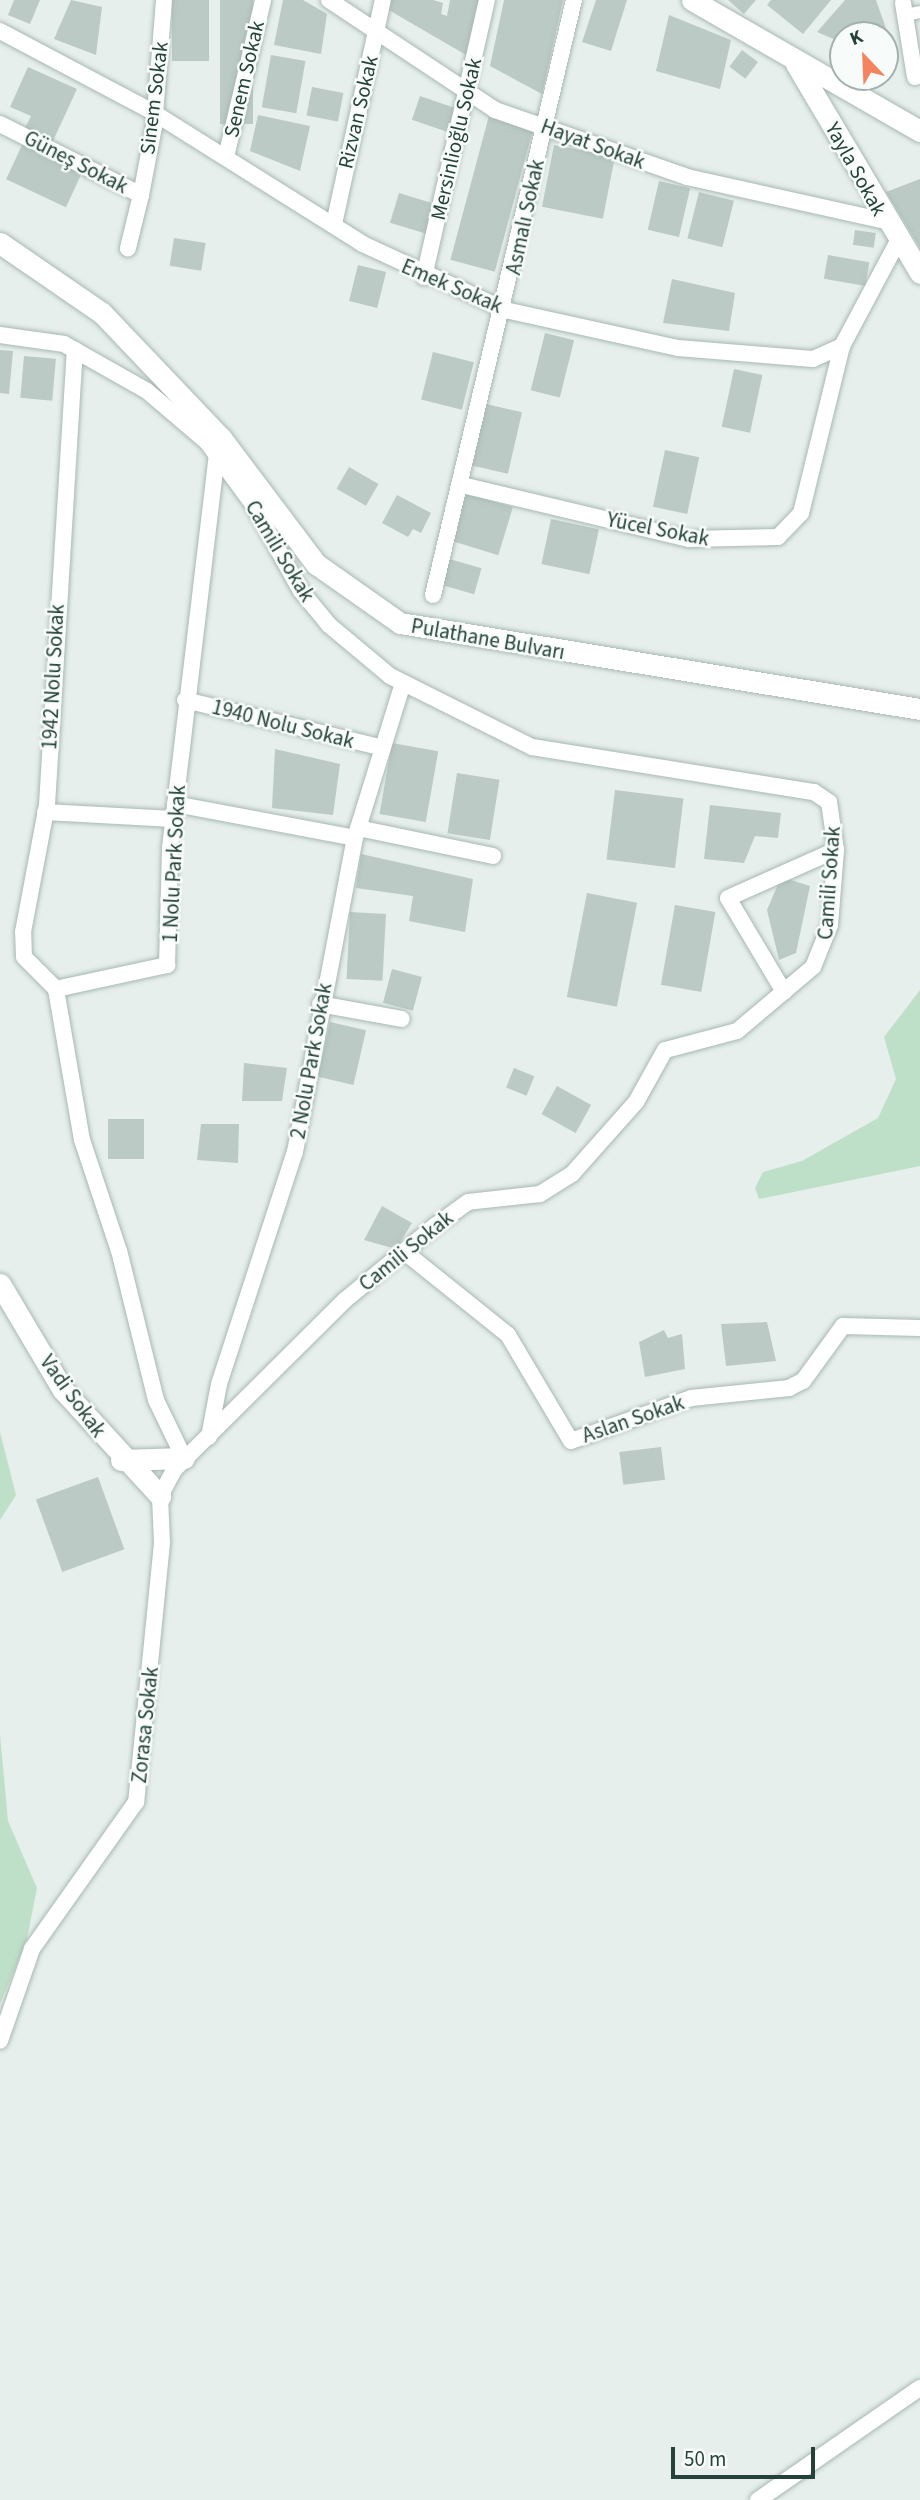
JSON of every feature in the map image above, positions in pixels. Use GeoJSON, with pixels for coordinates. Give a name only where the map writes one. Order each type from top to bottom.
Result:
{"type":"FeatureCollection","features":[{"type":"Feature","properties":{"kind":"street","name":"Sinem Sokak"},"geometry":{"type":"LineString","coordinates":[[141,195],[155,114],[164,0]]}},
{"type":"Feature","properties":{"kind":"street","name":"Senem Sokak"},"geometry":{"type":"LineString","coordinates":[[226,158],[263,0]]}},
{"type":"Feature","properties":{"kind":"street","name":"Hayat Sokak"},"geometry":{"type":"LineString","coordinates":[[329,0],[464,93],[545,126],[687,177],[885,221]]}},
{"type":"Feature","properties":{"kind":"street","name":"Rizvan Sokak"},"geometry":{"type":"LineString","coordinates":[[334,224],[383,0]]}},
{"type":"Feature","properties":{"kind":"street","name":"Mersinlioğlu Sokak"},"geometry":{"type":"LineString","coordinates":[[424,277],[487,0]]}},
{"type":"Feature","properties":{"kind":"street","name":"Asmalı Sokak"},"geometry":{"type":"LineString","coordinates":[[433,595],[505,310],[574,0]]}},
{"type":"Feature","properties":{"kind":"street"},"geometry":{"type":"LineString","coordinates":[[692,0],[796,63],[920,131]]}},
{"type":"Feature","properties":{"kind":"street"},"geometry":{"type":"LineString","coordinates":[[906,6],[915,77]]}},
{"type":"Feature","properties":{"kind":"street","name":"Emek Sokak"},"geometry":{"type":"LineString","coordinates":[[0,31],[155,114],[424,277],[505,310],[678,348],[790,361],[842,346]]}},
{"type":"Feature","properties":{"kind":"street","name":"Yayla Sokak"},"geometry":{"type":"LineString","coordinates":[[796,63],[897,243],[920,273]]}},
{"type":"Feature","properties":{"kind":"street","name":"Güneş Sokak"},"geometry":{"type":"LineString","coordinates":[[0,124],[141,195],[128,248]]}},
{"type":"Feature","properties":{"kind":"street","name":"Pulathane Bulvarı"},"geometry":{"type":"LineString","coordinates":[[0,243],[102,313],[221,439],[316,564],[400,623],[920,709]]}},
{"type":"Feature","properties":{"kind":"street"},"geometry":{"type":"LineString","coordinates":[[842,346],[897,243]]}},
{"type":"Feature","properties":{"kind":"street","name":"Camili Sokak"},"geometry":{"type":"LineString","coordinates":[[0,335],[75,350],[147,391],[217,456],[301,591],[329,625],[403,683],[532,747],[814,792],[829,802],[836,850],[824,952],[785,992],[737,1031],[665,1051],[636,1102],[572,1174],[540,1194],[468,1202],[345,1300],[209,1437],[184,1458],[160,1496]]}},
{"type":"Feature","properties":{"kind":"street","name":"Yücel Sokak"},"geometry":{"type":"LineString","coordinates":[[462,485],[689,539],[778,537],[801,513],[842,346]]}},
{"type":"Feature","properties":{"kind":"street","name":"1942 Nolu Sokak"},"geometry":{"type":"LineString","coordinates":[[56,989],[24,957],[23,932],[46,812],[75,350]]}},
{"type":"Feature","properties":{"kind":"street","name":"1 Nolu Park Sokak"},"geometry":{"type":"LineString","coordinates":[[56,989],[167,965],[174,812],[185,700],[217,456]]}},
{"type":"Feature","properties":{"kind":"street","name":"2 Nolu Park Sokak"},"geometry":{"type":"LineString","coordinates":[[209,1437],[219,1384],[295,1152],[320,1004],[356,833],[380,747],[403,683]]}},
{"type":"Feature","properties":{"kind":"street","name":"1940 Nolu Sokak"},"geometry":{"type":"LineString","coordinates":[[185,700],[380,747]]}},
{"type":"Feature","properties":{"kind":"street"},"geometry":{"type":"LineString","coordinates":[[46,812],[174,812],[356,833],[493,856]]}},
{"type":"Feature","properties":{"kind":"street"},"geometry":{"type":"LineString","coordinates":[[785,992],[728,898],[836,850]]}},
{"type":"Feature","properties":{"kind":"street"},"geometry":{"type":"LineString","coordinates":[[56,989],[82,1140],[119,1251],[156,1400],[184,1458],[121,1460]]}},
{"type":"Feature","properties":{"kind":"street"},"geometry":{"type":"LineString","coordinates":[[320,1004],[402,1019]]}},
{"type":"Feature","properties":{"kind":"street","name":"Aslan Sokak"},"geometry":{"type":"LineString","coordinates":[[406,1252],[508,1335],[571,1441],[691,1398],[789,1388],[803,1381],[843,1326],[920,1328]]}},
{"type":"Feature","properties":{"kind":"street","name":"Vadi Sokak"},"geometry":{"type":"LineString","coordinates":[[0,1284],[63,1390],[121,1460],[160,1496]]}},
{"type":"Feature","properties":{"kind":"street","name":"Zorasa Sokak"},"geometry":{"type":"LineString","coordinates":[[0,2041],[32,1949],[136,1802],[157,1610],[160,1496]]}},
{"type":"Feature","properties":{"kind":"street"},"geometry":{"type":"LineString","coordinates":[[758,2500],[920,2388]]}},
{"type":"Feature","properties":{"kind":"green space"},"geometry":{"type":"Polygon","coordinates":[[[920,990],[920,1166],[759,1199],[755,1188],[763,1172],[802,1161],[878,1118],[896,1079],[884,1037],[920,990]]]}},
{"type":"Feature","properties":{"kind":"green space"},"geometry":{"type":"Polygon","coordinates":[[[0,1432],[16,1495],[0,1520],[0,1432]]]}},
{"type":"Feature","properties":{"kind":"green space"},"geometry":{"type":"Polygon","coordinates":[[[0,1734],[8,1821],[37,1888],[27,1939],[0,2004],[0,1734]]]}},
{"type":"Feature","properties":{"kind":"building"},"geometry":{"type":"Polygon","coordinates":[[[14,0],[40,0],[30,24],[8,15],[14,0]]]}},
{"type":"Feature","properties":{"kind":"building"},"geometry":{"type":"Polygon","coordinates":[[[71,0],[102,7],[96,55],[54,39],[71,0]]]}},
{"type":"Feature","properties":{"kind":"building"},"geometry":{"type":"Polygon","coordinates":[[[172,0],[209,0],[209,61],[172,61],[172,0]]]}},
{"type":"Feature","properties":{"kind":"building"},"geometry":{"type":"Polygon","coordinates":[[[220,0],[253,0],[253,124],[220,124],[220,0]]]}},
{"type":"Feature","properties":{"kind":"building"},"geometry":{"type":"Polygon","coordinates":[[[283,0],[303,0],[327,14],[321,54],[274,45],[283,0]]]}},
{"type":"Feature","properties":{"kind":"building"},"geometry":{"type":"Polygon","coordinates":[[[390,0],[433,0],[443,3],[441,14],[447,16],[450,0],[485,0],[473,59],[387,9],[390,0]]]}},
{"type":"Feature","properties":{"kind":"building"},"geometry":{"type":"Polygon","coordinates":[[[504,0],[563,0],[542,94],[490,66],[504,0]]]}},
{"type":"Feature","properties":{"kind":"building"},"geometry":{"type":"Polygon","coordinates":[[[596,0],[627,0],[611,51],[582,42],[596,0]]]}},
{"type":"Feature","properties":{"kind":"building"},"geometry":{"type":"Polygon","coordinates":[[[728,0],[756,0],[744,14],[728,0]]]}},
{"type":"Feature","properties":{"kind":"building"},"geometry":{"type":"Polygon","coordinates":[[[771,0],[831,0],[803,34],[767,5],[771,0]]]}},
{"type":"Feature","properties":{"kind":"building"},"geometry":{"type":"Polygon","coordinates":[[[845,0],[876,0],[883,21],[829,21],[829,37],[817,32],[845,0]]]}},
{"type":"Feature","properties":{"kind":"building"},"geometry":{"type":"Polygon","coordinates":[[[669,15],[731,40],[720,89],[656,71],[669,15]]]}},
{"type":"Feature","properties":{"kind":"building"},"geometry":{"type":"Polygon","coordinates":[[[742,50],[758,62],[745,79],[729,67],[742,50]]]}},
{"type":"Feature","properties":{"kind":"building"},"geometry":{"type":"Polygon","coordinates":[[[271,55],[305,61],[296,113],[262,107],[271,55]]]}},
{"type":"Feature","properties":{"kind":"building"},"geometry":{"type":"Polygon","coordinates":[[[28,67],[77,89],[52,143],[24,130],[31,116],[10,107],[28,67]]]}},
{"type":"Feature","properties":{"kind":"building"},"geometry":{"type":"Polygon","coordinates":[[[312,87],[343,93],[338,122],[306,115],[312,87]]]}},
{"type":"Feature","properties":{"kind":"building"},"geometry":{"type":"Polygon","coordinates":[[[420,96],[455,108],[447,132],[412,120],[420,96]]]}},
{"type":"Feature","properties":{"kind":"building"},"geometry":{"type":"Polygon","coordinates":[[[490,112],[534,124],[495,272],[450,260],[490,112]]]}},
{"type":"Feature","properties":{"kind":"building"},"geometry":{"type":"Polygon","coordinates":[[[258,115],[310,126],[300,171],[250,151],[258,115]]]}},
{"type":"Feature","properties":{"kind":"building"},"geometry":{"type":"Polygon","coordinates":[[[23,143],[83,171],[66,207],[6,179],[23,143]]]}},
{"type":"Feature","properties":{"kind":"building"},"geometry":{"type":"Polygon","coordinates":[[[554,145],[615,157],[603,219],[542,207],[554,145]]]}},
{"type":"Feature","properties":{"kind":"building"},"geometry":{"type":"Polygon","coordinates":[[[920,179],[920,248],[886,192],[920,179]]]}},
{"type":"Feature","properties":{"kind":"building"},"geometry":{"type":"Polygon","coordinates":[[[659,181],[690,188],[679,237],[648,230],[659,181]]]}},
{"type":"Feature","properties":{"kind":"building"},"geometry":{"type":"Polygon","coordinates":[[[699,192],[734,201],[722,247],[687,239],[699,192]]]}},
{"type":"Feature","properties":{"kind":"building"},"geometry":{"type":"Polygon","coordinates":[[[399,193],[435,204],[426,234],[390,223],[399,193]]]}},
{"type":"Feature","properties":{"kind":"building"},"geometry":{"type":"Polygon","coordinates":[[[855,230],[876,233],[874,248],[853,245],[855,230]]]}},
{"type":"Feature","properties":{"kind":"building"},"geometry":{"type":"Polygon","coordinates":[[[174,238],[206,243],[201,271],[170,266],[174,238]]]}},
{"type":"Feature","properties":{"kind":"building"},"geometry":{"type":"Polygon","coordinates":[[[828,255],[869,262],[865,286],[824,279],[828,255]]]}},
{"type":"Feature","properties":{"kind":"building"},"geometry":{"type":"Polygon","coordinates":[[[358,265],[386,272],[377,308],[349,301],[358,265]]]}},
{"type":"Feature","properties":{"kind":"building"},"geometry":{"type":"Polygon","coordinates":[[[672,279],[735,293],[729,331],[663,323],[672,279]]]}},
{"type":"Feature","properties":{"kind":"building"},"geometry":{"type":"Polygon","coordinates":[[[545,333],[574,340],[560,398],[531,390],[545,333]]]}},
{"type":"Feature","properties":{"kind":"building"},"geometry":{"type":"Polygon","coordinates":[[[0,350],[13,351],[9,394],[0,393],[0,350]]]}},
{"type":"Feature","properties":{"kind":"building"},"geometry":{"type":"Polygon","coordinates":[[[433,352],[474,362],[462,410],[421,400],[433,352]]]}},
{"type":"Feature","properties":{"kind":"building"},"geometry":{"type":"Polygon","coordinates":[[[24,356],[56,359],[52,401],[20,398],[24,356]]]}},
{"type":"Feature","properties":{"kind":"building"},"geometry":{"type":"Polygon","coordinates":[[[734,369],[762,375],[750,433],[722,427],[734,369]]]}},
{"type":"Feature","properties":{"kind":"building"},"geometry":{"type":"Polygon","coordinates":[[[486,404],[522,412],[508,474],[472,465],[486,404]]]}},
{"type":"Feature","properties":{"kind":"building"},"geometry":{"type":"Polygon","coordinates":[[[665,450],[699,457],[687,514],[653,507],[665,450]]]}},
{"type":"Feature","properties":{"kind":"building"},"geometry":{"type":"Polygon","coordinates":[[[349,467],[378,484],[366,506],[336,489],[349,467]]]}},
{"type":"Feature","properties":{"kind":"building"},"geometry":{"type":"Polygon","coordinates":[[[466,493],[513,507],[498,555],[451,541],[466,493]]]}},
{"type":"Feature","properties":{"kind":"building"},"geometry":{"type":"Polygon","coordinates":[[[397,495],[431,513],[421,533],[413,529],[408,537],[382,523],[397,495]]]}},
{"type":"Feature","properties":{"kind":"building"},"geometry":{"type":"Polygon","coordinates":[[[551,519],[599,529],[589,574],[541,564],[551,519]]]}},
{"type":"Feature","properties":{"kind":"building"},"geometry":{"type":"Polygon","coordinates":[[[446,558],[482,568],[474,594],[439,584],[446,558]]]}},
{"type":"Feature","properties":{"kind":"building"},"geometry":{"type":"Polygon","coordinates":[[[392,743],[438,751],[426,822],[379,814],[392,743]]]}},
{"type":"Feature","properties":{"kind":"building"},"geometry":{"type":"Polygon","coordinates":[[[275,749],[340,764],[333,815],[272,808],[275,749]]]}},
{"type":"Feature","properties":{"kind":"building"},"geometry":{"type":"Polygon","coordinates":[[[457,773],[499,780],[490,840],[447,833],[457,773]]]}},
{"type":"Feature","properties":{"kind":"building"},"geometry":{"type":"Polygon","coordinates":[[[615,790],[683,798],[675,868],[606,859],[615,790]]]}},
{"type":"Feature","properties":{"kind":"building"},"geometry":{"type":"Polygon","coordinates":[[[710,805],[781,813],[778,838],[755,836],[744,863],[704,859],[710,805]]]}},
{"type":"Feature","properties":{"kind":"building"},"geometry":{"type":"Polygon","coordinates":[[[361,854],[473,879],[465,932],[409,921],[413,896],[356,888],[361,854]]]}},
{"type":"Feature","properties":{"kind":"building"},"geometry":{"type":"Polygon","coordinates":[[[781,877],[810,886],[796,953],[779,960],[767,910],[781,877]]]}},
{"type":"Feature","properties":{"kind":"building"},"geometry":{"type":"Polygon","coordinates":[[[587,893],[637,903],[617,1007],[567,997],[587,893]]]}},
{"type":"Feature","properties":{"kind":"building"},"geometry":{"type":"Polygon","coordinates":[[[675,905],[715,912],[701,992],[661,985],[675,905]]]}},
{"type":"Feature","properties":{"kind":"building"},"geometry":{"type":"Polygon","coordinates":[[[350,912],[386,914],[382,981],[346,979],[350,912]]]}},
{"type":"Feature","properties":{"kind":"building"},"geometry":{"type":"Polygon","coordinates":[[[392,969],[422,977],[413,1011],[383,1003],[392,969]]]}},
{"type":"Feature","properties":{"kind":"building"},"geometry":{"type":"Polygon","coordinates":[[[330,1022],[366,1030],[353,1085],[317,1077],[330,1022]]]}},
{"type":"Feature","properties":{"kind":"building"},"geometry":{"type":"Polygon","coordinates":[[[244,1063],[287,1068],[282,1101],[242,1101],[244,1063]]]}},
{"type":"Feature","properties":{"kind":"building"},"geometry":{"type":"Polygon","coordinates":[[[514,1068],[534,1076],[527,1096],[506,1087],[514,1068]]]}},
{"type":"Feature","properties":{"kind":"building"},"geometry":{"type":"Polygon","coordinates":[[[557,1086],[591,1105],[576,1133],[541,1114],[557,1086]]]}},
{"type":"Feature","properties":{"kind":"building"},"geometry":{"type":"Polygon","coordinates":[[[108,1119],[144,1119],[144,1159],[108,1159],[108,1119]]]}},
{"type":"Feature","properties":{"kind":"building"},"geometry":{"type":"Polygon","coordinates":[[[201,1124],[239,1124],[238,1163],[197,1160],[201,1124]]]}},
{"type":"Feature","properties":{"kind":"building"},"geometry":{"type":"Polygon","coordinates":[[[382,1206],[412,1223],[396,1249],[364,1240],[382,1206]]]}},
{"type":"Feature","properties":{"kind":"building"},"geometry":{"type":"Polygon","coordinates":[[[767,1322],[776,1361],[726,1366],[721,1324],[767,1322]]]}},
{"type":"Feature","properties":{"kind":"building"},"geometry":{"type":"Polygon","coordinates":[[[664,1330],[668,1338],[682,1334],[685,1369],[645,1377],[639,1342],[664,1330]]]}},
{"type":"Feature","properties":{"kind":"building"},"geometry":{"type":"Polygon","coordinates":[[[661,1447],[665,1480],[623,1485],[619,1452],[661,1447]]]}},
{"type":"Feature","properties":{"kind":"building"},"geometry":{"type":"Polygon","coordinates":[[[98,1477],[124,1549],[62,1572],[36,1500],[98,1477]]]}}]}
